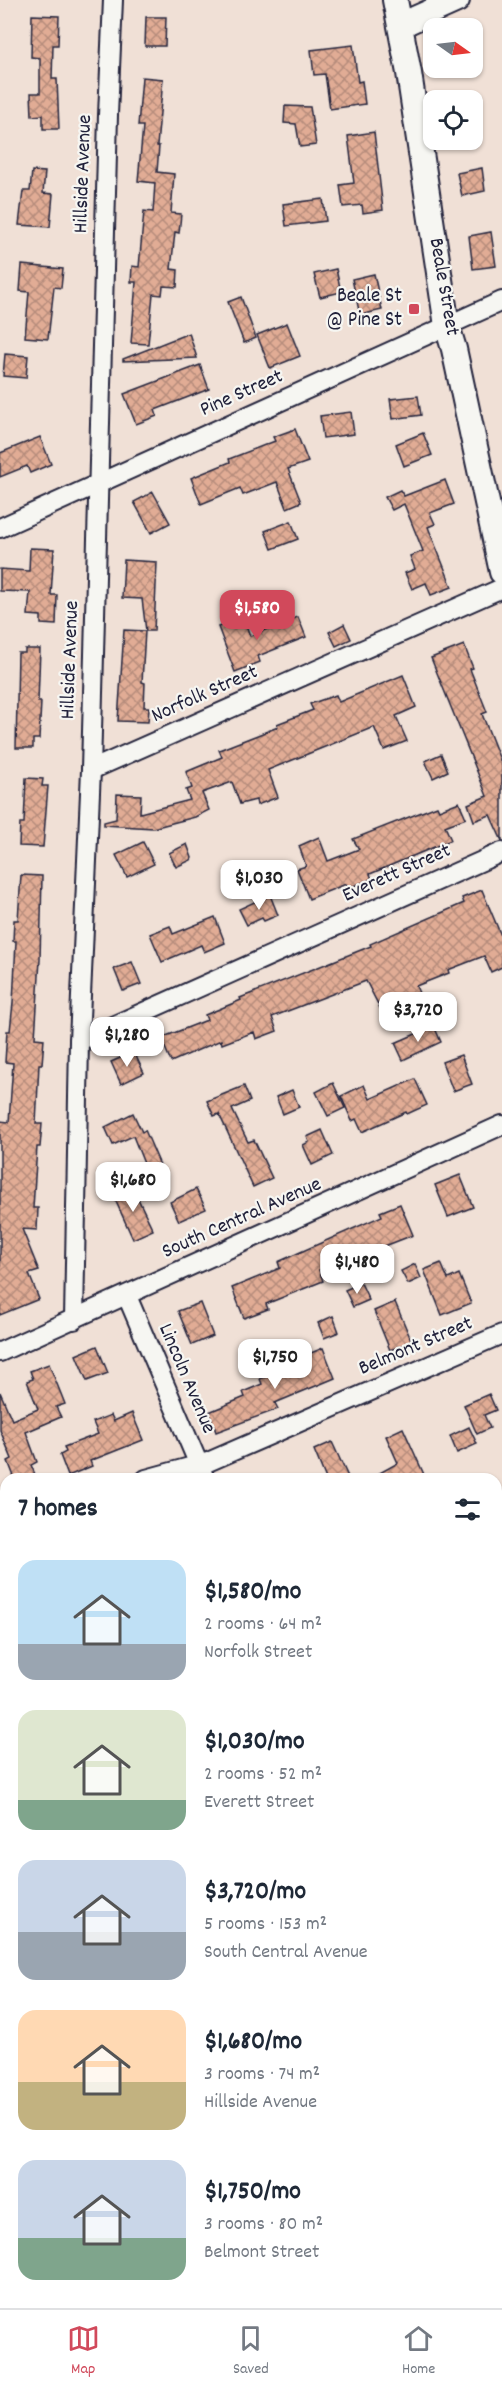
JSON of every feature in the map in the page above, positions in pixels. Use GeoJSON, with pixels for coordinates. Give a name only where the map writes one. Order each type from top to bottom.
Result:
{"type":"FeatureCollection","features":[{"type":"Feature","properties":{"kind":"main road","name":"Beale Street"},"geometry":{"type":"LineString","coordinates":[[395,0],[401,25],[447,326],[454,349],[502,572]]}},
{"type":"Feature","properties":{"kind":"main road"},"geometry":{"type":"LineString","coordinates":[[401,25],[457,0]]}},
{"type":"Feature","properties":{"kind":"street","name":"Hillside Avenue"},"geometry":{"type":"LineString","coordinates":[[74,1320],[79,1041],[90,770],[113,0]]}},
{"type":"Feature","properties":{"kind":"street","name":"Pine Street"},"geometry":{"type":"LineString","coordinates":[[0,528],[502,302]]}},
{"type":"Feature","properties":{"kind":"street","name":"Norfolk Street"},"geometry":{"type":"LineString","coordinates":[[90,770],[502,588]]}},
{"type":"Feature","properties":{"kind":"street","name":"Everett Street"},"geometry":{"type":"LineString","coordinates":[[79,1041],[502,852]]}},
{"type":"Feature","properties":{"kind":"street","name":"South Central Avenue"},"geometry":{"type":"LineString","coordinates":[[0,1352],[502,1125]]}},
{"type":"Feature","properties":{"kind":"street","name":"Lincoln Avenue"},"geometry":{"type":"LineString","coordinates":[[127,1296],[202,1471]]}},
{"type":"Feature","properties":{"kind":"street","name":"Belmont Street"},"geometry":{"type":"LineString","coordinates":[[202,1471],[208,1462],[502,1334]]}},
{"type":"Feature","properties":{"kind":"building"},"geometry":{"type":"Polygon","coordinates":[[[32,15],[59,16],[58,45],[53,45],[52,79],[57,79],[59,129],[43,129],[43,115],[32,116],[31,93],[40,93],[40,58],[31,57],[32,15]]]}},
{"type":"Feature","properties":{"kind":"building"},"geometry":{"type":"Polygon","coordinates":[[[146,17],[166,17],[165,46],[145,46],[146,17]]]}},
{"type":"Feature","properties":{"kind":"building"},"geometry":{"type":"Polygon","coordinates":[[[353,45],[358,82],[362,81],[365,104],[330,109],[325,74],[314,75],[311,50],[353,45]]]}},
{"type":"Feature","properties":{"kind":"building"},"geometry":{"type":"Polygon","coordinates":[[[142,77],[163,79],[157,172],[174,174],[171,213],[181,214],[179,233],[175,232],[171,269],[178,270],[177,287],[163,286],[162,295],[153,294],[148,344],[131,343],[136,282],[131,282],[132,266],[139,267],[144,211],[153,212],[155,183],[138,181],[143,126],[138,126],[142,77]]]}},
{"type":"Feature","properties":{"kind":"building"},"geometry":{"type":"Polygon","coordinates":[[[285,106],[310,107],[316,145],[300,147],[296,124],[284,123],[285,106]]]}},
{"type":"Feature","properties":{"kind":"building"},"geometry":{"type":"Polygon","coordinates":[[[374,132],[383,210],[363,213],[362,205],[343,207],[340,185],[354,183],[348,136],[374,132]]]}},
{"type":"Feature","properties":{"kind":"building"},"geometry":{"type":"Polygon","coordinates":[[[482,168],[485,191],[462,196],[457,173],[482,168]]]}},
{"type":"Feature","properties":{"kind":"building"},"geometry":{"type":"Polygon","coordinates":[[[32,171],[45,172],[43,193],[53,194],[50,227],[19,225],[23,191],[30,191],[32,171]]]}},
{"type":"Feature","properties":{"kind":"building"},"geometry":{"type":"Polygon","coordinates":[[[323,199],[326,221],[286,226],[283,204],[323,199]]]}},
{"type":"Feature","properties":{"kind":"building"},"geometry":{"type":"Polygon","coordinates":[[[491,232],[496,266],[473,269],[469,236],[491,232]]]}},
{"type":"Feature","properties":{"kind":"building"},"geometry":{"type":"Polygon","coordinates":[[[22,265],[63,269],[61,288],[54,287],[48,339],[25,337],[29,292],[20,291],[22,265]]]}},
{"type":"Feature","properties":{"kind":"building"},"geometry":{"type":"Polygon","coordinates":[[[336,269],[341,292],[320,297],[314,274],[336,269]]]}},
{"type":"Feature","properties":{"kind":"building"},"geometry":{"type":"Polygon","coordinates":[[[374,274],[382,310],[360,315],[352,279],[374,274]]]}},
{"type":"Feature","properties":{"kind":"building"},"geometry":{"type":"Polygon","coordinates":[[[241,297],[256,338],[244,343],[228,302],[241,297]]]}},
{"type":"Feature","properties":{"kind":"building"},"geometry":{"type":"Polygon","coordinates":[[[287,323],[300,356],[270,368],[257,335],[287,323]]]}},
{"type":"Feature","properties":{"kind":"building"},"geometry":{"type":"Polygon","coordinates":[[[189,333],[197,358],[123,361],[123,359],[189,333]]]}},
{"type":"Feature","properties":{"kind":"building"},"geometry":{"type":"Polygon","coordinates":[[[5,354],[28,356],[26,378],[3,376],[5,354]]]}},
{"type":"Feature","properties":{"kind":"building"},"geometry":{"type":"Polygon","coordinates":[[[200,365],[209,389],[155,410],[157,416],[136,424],[124,394],[200,365]]]}},
{"type":"Feature","properties":{"kind":"building"},"geometry":{"type":"Polygon","coordinates":[[[418,396],[421,415],[393,419],[390,399],[418,396]]]}},
{"type":"Feature","properties":{"kind":"building"},"geometry":{"type":"Polygon","coordinates":[[[351,412],[354,434],[323,438],[320,416],[351,412]]]}},
{"type":"Feature","properties":{"kind":"building"},"geometry":{"type":"Polygon","coordinates":[[[295,429],[308,462],[288,469],[301,502],[287,508],[277,482],[243,495],[240,488],[201,504],[191,478],[230,462],[229,459],[275,441],[273,437],[295,429]]]}},
{"type":"Feature","properties":{"kind":"building"},"geometry":{"type":"Polygon","coordinates":[[[423,433],[432,455],[404,466],[396,444],[423,433]]]}},
{"type":"Feature","properties":{"kind":"building"},"geometry":{"type":"Polygon","coordinates":[[[40,437],[51,464],[30,473],[27,466],[0,477],[0,453],[40,437]]]}},
{"type":"Feature","properties":{"kind":"building"},"geometry":{"type":"Polygon","coordinates":[[[445,480],[454,504],[430,513],[435,524],[428,527],[452,587],[431,595],[426,583],[412,589],[405,573],[415,569],[410,556],[423,551],[404,504],[392,510],[385,497],[400,490],[404,496],[445,480]]]}},
{"type":"Feature","properties":{"kind":"building"},"geometry":{"type":"Polygon","coordinates":[[[153,492],[170,523],[151,533],[134,502],[153,492]]]}},
{"type":"Feature","properties":{"kind":"building"},"geometry":{"type":"Polygon","coordinates":[[[291,521],[298,539],[272,549],[265,531],[291,521]]]}},
{"type":"Feature","properties":{"kind":"building"},"geometry":{"type":"Polygon","coordinates":[[[30,548],[54,549],[51,595],[57,595],[56,625],[41,624],[41,616],[28,615],[30,592],[0,591],[0,569],[29,571],[30,548]]]}},
{"type":"Feature","properties":{"kind":"building"},"geometry":{"type":"Polygon","coordinates":[[[124,560],[157,562],[154,631],[146,631],[142,599],[122,598],[124,560]]]}},
{"type":"Feature","properties":{"kind":"building"},"geometry":{"type":"Polygon","coordinates":[[[243,617],[250,636],[298,617],[306,637],[258,656],[260,662],[235,672],[218,627],[243,617]]]}},
{"type":"Feature","properties":{"kind":"building"},"geometry":{"type":"Polygon","coordinates":[[[344,624],[351,639],[336,646],[329,632],[344,624]]]}},
{"type":"Feature","properties":{"kind":"building"},"geometry":{"type":"Polygon","coordinates":[[[124,630],[145,631],[142,682],[145,683],[144,707],[149,707],[148,722],[118,721],[124,630]]]}},
{"type":"Feature","properties":{"kind":"building"},"geometry":{"type":"Polygon","coordinates":[[[464,645],[473,668],[470,669],[487,712],[482,714],[502,765],[502,841],[490,815],[474,821],[468,804],[487,796],[431,658],[464,645]]]}},
{"type":"Feature","properties":{"kind":"building"},"geometry":{"type":"Polygon","coordinates":[[[25,649],[40,649],[39,739],[33,739],[33,748],[16,748],[18,653],[25,653],[25,649]]]}},
{"type":"Feature","properties":{"kind":"building"},"geometry":{"type":"Polygon","coordinates":[[[403,675],[416,707],[396,716],[407,741],[384,750],[374,727],[268,770],[278,797],[257,805],[256,800],[240,804],[232,782],[202,793],[209,810],[195,817],[153,828],[104,825],[104,822],[116,819],[117,794],[141,795],[140,813],[190,800],[186,790],[192,788],[186,772],[222,757],[219,750],[278,727],[277,724],[313,710],[310,704],[336,695],[339,702],[403,675]]]}},
{"type":"Feature","properties":{"kind":"building"},"geometry":{"type":"Polygon","coordinates":[[[441,754],[448,771],[433,778],[425,761],[441,754]]]}},
{"type":"Feature","properties":{"kind":"building"},"geometry":{"type":"Polygon","coordinates":[[[26,778],[43,779],[42,786],[48,786],[43,847],[19,846],[20,823],[24,823],[26,778]]]}},
{"type":"Feature","properties":{"kind":"building"},"geometry":{"type":"Polygon","coordinates":[[[459,802],[466,818],[445,826],[451,840],[370,874],[372,879],[348,888],[346,884],[309,899],[297,869],[306,866],[299,846],[319,837],[328,861],[359,849],[353,839],[437,806],[439,810],[459,802]]]}},
{"type":"Feature","properties":{"kind":"building"},"geometry":{"type":"Polygon","coordinates":[[[143,842],[154,864],[127,877],[116,855],[143,842]]]}},
{"type":"Feature","properties":{"kind":"building"},"geometry":{"type":"Polygon","coordinates":[[[187,844],[192,858],[176,867],[169,853],[187,844]]]}},
{"type":"Feature","properties":{"kind":"building"},"geometry":{"type":"Polygon","coordinates":[[[21,875],[42,876],[35,1038],[44,1039],[42,1064],[39,1064],[36,1124],[42,1124],[40,1147],[37,1147],[33,1208],[38,1208],[37,1230],[22,1229],[39,1271],[29,1274],[39,1299],[0,1315],[0,1121],[9,1122],[13,1063],[5,1062],[7,1031],[10,1031],[13,1003],[16,941],[13,941],[14,920],[18,920],[21,875]]]}},
{"type":"Feature","properties":{"kind":"building"},"geometry":{"type":"Polygon","coordinates":[[[482,890],[502,938],[502,967],[491,972],[484,956],[416,986],[419,993],[380,1008],[366,981],[272,1017],[277,1031],[256,1039],[254,1032],[222,1044],[221,1040],[171,1062],[161,1038],[207,1020],[205,1015],[241,1000],[240,998],[371,946],[370,944],[464,903],[462,898],[482,890]]]}},
{"type":"Feature","properties":{"kind":"building"},"geometry":{"type":"Polygon","coordinates":[[[270,895],[278,915],[264,921],[262,918],[247,925],[239,909],[270,895]]]}},
{"type":"Feature","properties":{"kind":"building"},"geometry":{"type":"Polygon","coordinates":[[[215,917],[225,943],[204,952],[201,945],[162,962],[150,934],[170,926],[173,934],[215,917]]]}},
{"type":"Feature","properties":{"kind":"building"},"geometry":{"type":"Polygon","coordinates":[[[132,962],[141,984],[123,991],[114,969],[132,962]]]}},
{"type":"Feature","properties":{"kind":"building"},"geometry":{"type":"Polygon","coordinates":[[[434,1026],[441,1042],[403,1060],[395,1043],[434,1026]]]}},
{"type":"Feature","properties":{"kind":"building"},"geometry":{"type":"Polygon","coordinates":[[[134,1052],[144,1073],[121,1084],[111,1062],[134,1052]]]}},
{"type":"Feature","properties":{"kind":"building"},"geometry":{"type":"Polygon","coordinates":[[[461,1055],[472,1084],[453,1091],[442,1062],[461,1055]]]}},
{"type":"Feature","properties":{"kind":"building"},"geometry":{"type":"Polygon","coordinates":[[[415,1079],[427,1105],[362,1132],[356,1119],[352,1121],[341,1096],[364,1085],[370,1099],[415,1079]]]}},
{"type":"Feature","properties":{"kind":"building"},"geometry":{"type":"Polygon","coordinates":[[[333,1083],[345,1108],[328,1116],[316,1092],[333,1083]]]}},
{"type":"Feature","properties":{"kind":"building"},"geometry":{"type":"Polygon","coordinates":[[[244,1086],[250,1101],[232,1109],[248,1142],[254,1140],[272,1178],[253,1187],[219,1114],[214,1116],[207,1101],[244,1086]]]}},
{"type":"Feature","properties":{"kind":"building"},"geometry":{"type":"Polygon","coordinates":[[[292,1090],[299,1107],[283,1114],[276,1097],[292,1090]]]}},
{"type":"Feature","properties":{"kind":"building"},"geometry":{"type":"Polygon","coordinates":[[[133,1113],[142,1132],[145,1130],[160,1165],[147,1171],[133,1136],[113,1145],[105,1127],[133,1113]]]}},
{"type":"Feature","properties":{"kind":"building"},"geometry":{"type":"Polygon","coordinates":[[[322,1130],[333,1155],[312,1165],[303,1145],[309,1142],[307,1137],[322,1130]]]}},
{"type":"Feature","properties":{"kind":"building"},"geometry":{"type":"Polygon","coordinates":[[[460,1175],[473,1207],[448,1217],[435,1185],[460,1175]]]}},
{"type":"Feature","properties":{"kind":"building"},"geometry":{"type":"Polygon","coordinates":[[[132,1186],[153,1230],[133,1239],[113,1195],[132,1186]]]}},
{"type":"Feature","properties":{"kind":"building"},"geometry":{"type":"Polygon","coordinates":[[[196,1189],[206,1209],[179,1221],[170,1202],[196,1189]]]}},
{"type":"Feature","properties":{"kind":"building"},"geometry":{"type":"Polygon","coordinates":[[[400,1204],[413,1235],[367,1253],[370,1259],[354,1266],[350,1257],[319,1270],[323,1281],[266,1304],[268,1309],[244,1318],[232,1288],[280,1268],[278,1262],[382,1216],[380,1212],[400,1204]]]}},
{"type":"Feature","properties":{"kind":"building"},"geometry":{"type":"Polygon","coordinates":[[[441,1263],[448,1279],[459,1274],[471,1303],[442,1315],[424,1270],[441,1263]]]}},
{"type":"Feature","properties":{"kind":"building"},"geometry":{"type":"Polygon","coordinates":[[[415,1264],[421,1278],[408,1284],[401,1271],[415,1264]]]}},
{"type":"Feature","properties":{"kind":"building"},"geometry":{"type":"Polygon","coordinates":[[[361,1283],[369,1300],[353,1307],[345,1290],[361,1283]]]}},
{"type":"Feature","properties":{"kind":"building"},"geometry":{"type":"Polygon","coordinates":[[[395,1302],[412,1342],[390,1350],[374,1311],[395,1302]]]}},
{"type":"Feature","properties":{"kind":"building"},"geometry":{"type":"Polygon","coordinates":[[[200,1303],[213,1336],[192,1345],[178,1311],[200,1303]]]}},
{"type":"Feature","properties":{"kind":"building"},"geometry":{"type":"Polygon","coordinates":[[[333,1316],[339,1332],[324,1338],[318,1323],[333,1316]]]}},
{"type":"Feature","properties":{"kind":"building"},"geometry":{"type":"Polygon","coordinates":[[[97,1346],[108,1373],[87,1381],[76,1355],[97,1346]]]}},
{"type":"Feature","properties":{"kind":"building"},"geometry":{"type":"Polygon","coordinates":[[[323,1348],[335,1378],[275,1403],[278,1409],[216,1432],[209,1412],[245,1397],[243,1392],[262,1384],[260,1379],[296,1364],[294,1360],[323,1348]]]}},
{"type":"Feature","properties":{"kind":"building"},"geometry":{"type":"Polygon","coordinates":[[[49,1364],[65,1404],[56,1407],[61,1417],[26,1432],[37,1462],[31,1465],[34,1473],[13,1473],[8,1461],[12,1459],[0,1430],[0,1392],[12,1420],[38,1409],[27,1381],[33,1379],[30,1371],[49,1364]]]}},
{"type":"Feature","properties":{"kind":"building"},"geometry":{"type":"Polygon","coordinates":[[[489,1394],[496,1410],[484,1415],[490,1428],[477,1434],[464,1405],[489,1394]]]}},
{"type":"Feature","properties":{"kind":"building"},"geometry":{"type":"Polygon","coordinates":[[[132,1413],[143,1440],[90,1461],[92,1466],[75,1473],[67,1473],[60,1455],[66,1452],[64,1447],[98,1434],[93,1422],[111,1415],[114,1421],[132,1413]]]}},
{"type":"Feature","properties":{"kind":"building"},"geometry":{"type":"Polygon","coordinates":[[[469,1427],[477,1444],[457,1453],[450,1436],[469,1427]]]}},
{"type":"Feature","properties":{"kind":"building"},"geometry":{"type":"Polygon","coordinates":[[[403,1428],[423,1473],[380,1473],[398,1463],[386,1436],[403,1428]]]}},
{"type":"Feature","properties":{"kind":"building"},"geometry":{"type":"Polygon","coordinates":[[[332,1442],[346,1473],[324,1473],[314,1450],[332,1442]]]}},
{"type":"Feature","properties":{"kind":"place","name":"Beale St @ Pine St"},"geometry":{"type":"Point","coordinates":[414,309]}}]}
